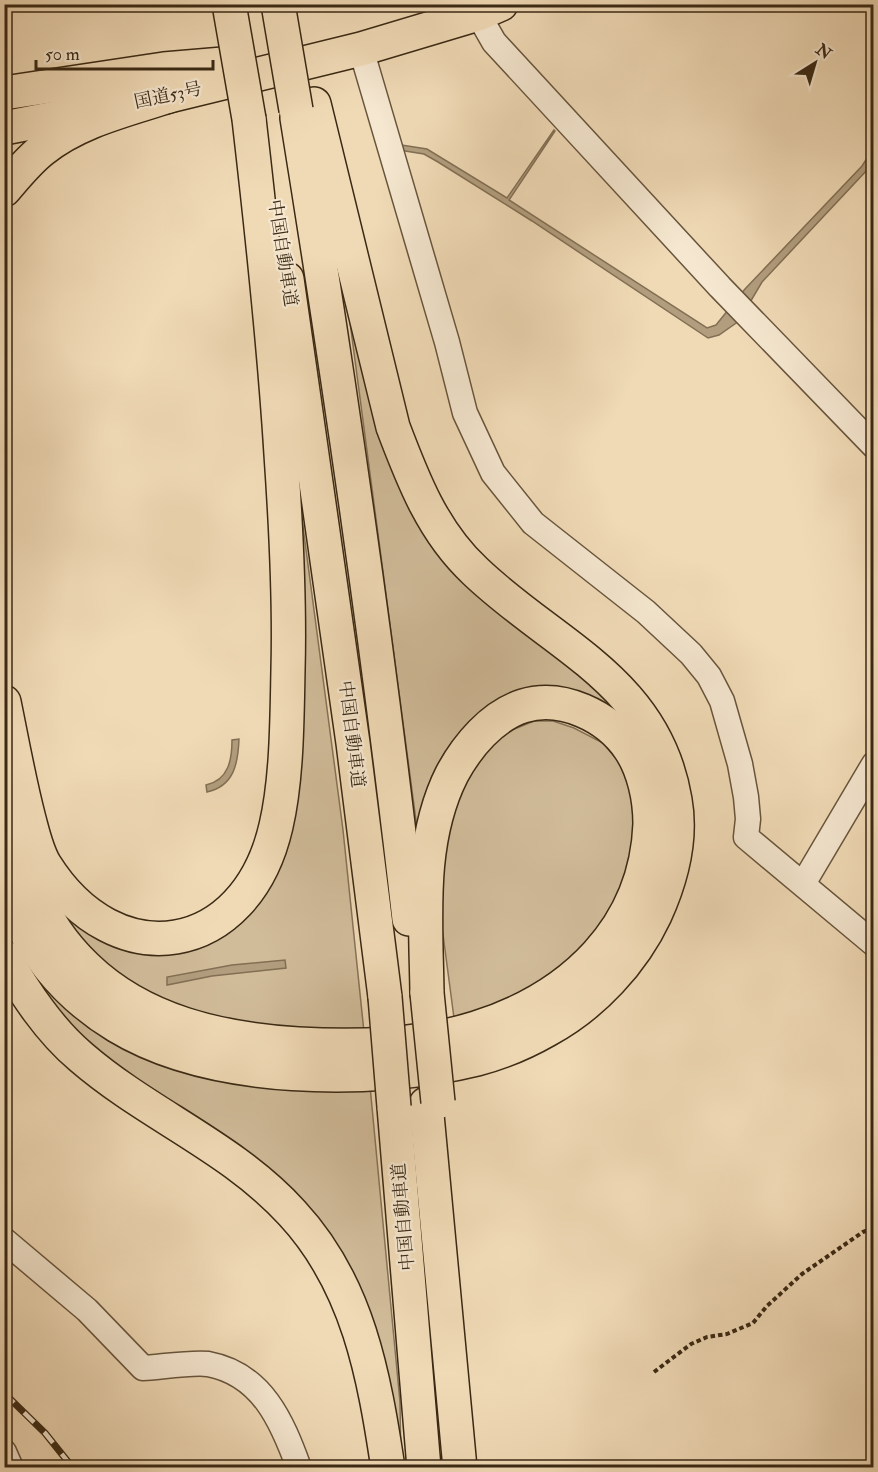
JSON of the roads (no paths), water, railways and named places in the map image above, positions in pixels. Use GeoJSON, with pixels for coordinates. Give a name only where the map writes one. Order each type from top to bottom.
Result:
{"type":"FeatureCollection","features":[{"type":"Feature","properties":{"kind":"highway"},"geometry":{"type":"LineString","coordinates":[[4,745],[12,782],[43,861],[62,889],[83,910],[98,920],[130,934],[154,938],[178,937],[201,931],[222,918],[241,901],[257,879],[277,825],[281,793],[290,609],[276,379],[255,117],[229,4]]}},
{"type":"Feature","properties":{"kind":"highway","name":"中国自動車道"},"geometry":{"type":"LineString","coordinates":[[242,4],[255,117],[297,342],[328,553],[385,997],[424,1467]]}},
{"type":"Feature","properties":{"kind":"highway","name":"中国自動車道"},"geometry":{"type":"LineString","coordinates":[[278,4],[305,107],[330,321],[422,994],[460,1462]]}},
{"type":"Feature","properties":{"kind":"highway"},"geometry":{"type":"LineString","coordinates":[[4,702],[12,782],[14,877],[18,920],[32,946],[49,969],[70,991],[117,1027],[169,1050],[236,1067],[312,1074],[400,1072],[480,1059],[549,1030],[579,1009],[606,985],[630,958],[648,930],[663,898],[677,836],[676,804],[661,750],[646,724],[628,699],[608,678],[473,570],[447,539],[427,509],[410,472],[393,428],[305,107],[291,4]]}},
{"type":"Feature","properties":{"kind":"highway","name":"国道53号"},"geometry":{"type":"LineString","coordinates":[[4,128],[170,96],[345,52],[490,9]]}},
{"type":"Feature","properties":{"kind":"highway","name":"国道53号"},"geometry":{"type":"LineString","coordinates":[[4,93],[164,69],[345,52]]}},
{"type":"Feature","properties":{"kind":"highway"},"geometry":{"type":"LineString","coordinates":[[4,190],[42,150],[66,134],[95,121],[170,96]]}},
{"type":"Feature","properties":{"kind":"highway"},"geometry":{"type":"LineString","coordinates":[[14,877],[33,892],[46,918],[64,944],[87,968],[112,989],[142,1008],[174,1022],[216,1033],[268,1042],[318,1045],[405,1042],[473,1029],[506,1018],[537,1002],[564,985],[590,963],[610,940],[627,914],[640,885],[650,822],[648,794],[630,748],[612,729],[591,714],[570,706],[548,703],[526,705],[505,714],[487,729],[469,748],[453,771],[442,796],[433,828],[427,867],[422,994]]}},
{"type":"Feature","properties":{"kind":"highway"},"geometry":{"type":"LineString","coordinates":[[4,957],[33,1004],[80,1056],[133,1096],[218,1149],[247,1170],[287,1207],[314,1240],[336,1275],[359,1325],[377,1398],[388,1467]]}},
{"type":"Feature","properties":{"kind":"street"},"geometry":{"type":"LineString","coordinates":[[490,9],[494,42],[720,287],[873,446]]}},
{"type":"Feature","properties":{"kind":"street"},"geometry":{"type":"LineString","coordinates":[[345,52],[444,331],[465,413],[493,473],[533,523],[646,612],[691,654],[709,676],[722,700],[740,764],[746,797],[746,837],[873,944]]}},
{"type":"Feature","properties":{"kind":"street"},"geometry":{"type":"LineString","coordinates":[[803,884],[873,764]]}},
{"type":"Feature","properties":{"kind":"street"},"geometry":{"type":"LineString","coordinates":[[4,1240],[87,1310],[143,1368],[207,1364],[234,1373],[259,1390],[286,1432],[299,1467]]}},
{"type":"Feature","properties":{"kind":"street"},"geometry":{"type":"LineString","coordinates":[[4,1452],[12,1467]]}},
{"type":"Feature","properties":{"kind":"railway"},"geometry":{"type":"LineString","coordinates":[[4,1393],[45,1433],[73,1468]]}}]}
